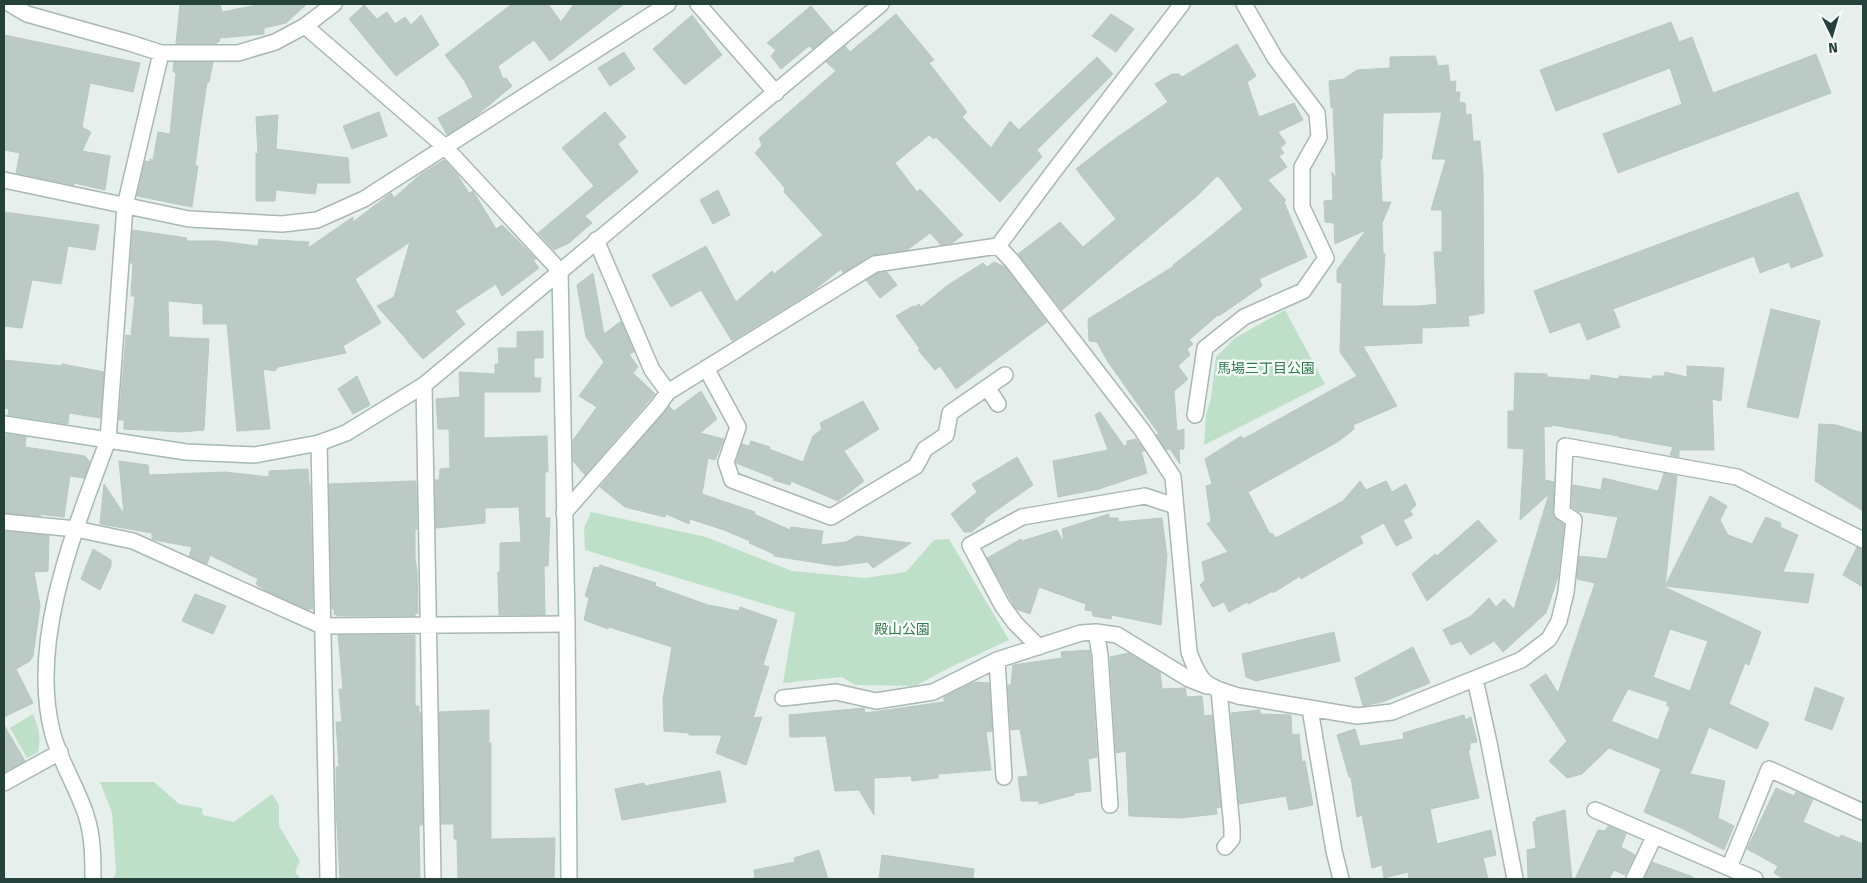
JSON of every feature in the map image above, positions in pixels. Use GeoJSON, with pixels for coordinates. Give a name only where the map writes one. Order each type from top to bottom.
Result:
{"type":"FeatureCollection","features":[{"type":"Feature","properties":{"kind":"street"},"geometry":{"type":"LineString","coordinates":[[10,4],[27,14],[161,53],[238,53],[275,42],[305,26],[334,4]]}},
{"type":"Feature","properties":{"kind":"street"},"geometry":{"type":"LineString","coordinates":[[4,180],[189,219],[282,224],[317,220],[364,199],[668,4]]}},
{"type":"Feature","properties":{"kind":"street"},"geometry":{"type":"LineString","coordinates":[[698,4],[776,93]]}},
{"type":"Feature","properties":{"kind":"street"},"geometry":{"type":"LineString","coordinates":[[4,424],[186,452],[254,455],[319,443],[346,433],[424,385],[881,4]]}},
{"type":"Feature","properties":{"kind":"street"},"geometry":{"type":"LineString","coordinates":[[564,513],[658,406],[668,392],[875,264],[998,246],[1182,4]]}},
{"type":"Feature","properties":{"kind":"street"},"geometry":{"type":"LineString","coordinates":[[1195,415],[1205,348],[1244,317],[1303,291],[1326,258],[1302,207],[1302,167],[1319,137],[1317,113],[1275,58],[1244,4]]}},
{"type":"Feature","properties":{"kind":"street"},"geometry":{"type":"LineString","coordinates":[[305,26],[444,146],[560,271],[567,624],[569,879]]}},
{"type":"Feature","properties":{"kind":"street"},"geometry":{"type":"LineString","coordinates":[[93,879],[91,838],[86,816],[52,732],[46,679],[48,648],[56,600],[76,529],[108,440],[125,206],[161,53]]}},
{"type":"Feature","properties":{"kind":"street"},"geometry":{"type":"LineString","coordinates":[[596,240],[652,370],[668,392]]}},
{"type":"Feature","properties":{"kind":"street"},"geometry":{"type":"LineString","coordinates":[[998,246],[1142,430],[1173,477],[1189,652],[1198,675],[1215,689],[1232,828],[1232,839],[1225,847]]}},
{"type":"Feature","properties":{"kind":"street"},"geometry":{"type":"LineString","coordinates":[[706,368],[738,427],[726,462],[732,480],[831,517],[916,466],[926,449],[946,435],[950,413],[1005,375]]}},
{"type":"Feature","properties":{"kind":"street"},"geometry":{"type":"LineString","coordinates":[[424,385],[433,879]]}},
{"type":"Feature","properties":{"kind":"street"},"geometry":{"type":"LineString","coordinates":[[987,388],[998,404]]}},
{"type":"Feature","properties":{"kind":"street"},"geometry":{"type":"LineString","coordinates":[[319,443],[328,879]]}},
{"type":"Feature","properties":{"kind":"street"},"geometry":{"type":"LineString","coordinates":[[783,698],[836,692],[876,701],[933,692],[997,660],[1082,633],[1096,632],[1117,634],[1189,679],[1238,696],[1357,716],[1392,712],[1521,660],[1549,639],[1559,621],[1566,592],[1574,520],[1562,512],[1566,446],[1737,477],[1863,540]]}},
{"type":"Feature","properties":{"kind":"street"},"geometry":{"type":"LineString","coordinates":[[1039,647],[1015,623],[1002,605],[970,545],[1022,517],[1144,496],[1175,506]]}},
{"type":"Feature","properties":{"kind":"street"},"geometry":{"type":"LineString","coordinates":[[4,522],[76,529],[133,541],[322,626],[567,624]]}},
{"type":"Feature","properties":{"kind":"street"},"geometry":{"type":"LineString","coordinates":[[1096,632],[1100,655],[1110,805]]}},
{"type":"Feature","properties":{"kind":"street"},"geometry":{"type":"LineString","coordinates":[[997,660],[1004,777]]}},
{"type":"Feature","properties":{"kind":"street"},"geometry":{"type":"LineString","coordinates":[[1475,679],[1515,879]]}},
{"type":"Feature","properties":{"kind":"street"},"geometry":{"type":"LineString","coordinates":[[1310,709],[1334,851],[1341,879]]}},
{"type":"Feature","properties":{"kind":"street"},"geometry":{"type":"LineString","coordinates":[[4,783],[60,752]]}},
{"type":"Feature","properties":{"kind":"street"},"geometry":{"type":"LineString","coordinates":[[1729,868],[1769,769],[1863,812]]}},
{"type":"Feature","properties":{"kind":"street"},"geometry":{"type":"LineString","coordinates":[[1595,810],[1755,879]]}},
{"type":"Feature","properties":{"kind":"street"},"geometry":{"type":"LineString","coordinates":[[1634,879],[1654,837]]}},
{"type":"Feature","properties":{"kind":"green space","name":"馬場三丁目公園"},"geometry":{"type":"Polygon","coordinates":[[[1285,310],[1325,384],[1204,445],[1206,415],[1211,398],[1216,357],[1235,338],[1285,310]]]}},
{"type":"Feature","properties":{"kind":"green space","name":"殿山公園"},"geometry":{"type":"Polygon","coordinates":[[[591,512],[706,537],[792,571],[865,578],[906,572],[934,540],[949,539],[1009,640],[915,686],[855,685],[842,677],[783,683],[795,613],[585,550],[584,528],[591,512]]]}},
{"type":"Feature","properties":{"kind":"green space"},"geometry":{"type":"Polygon","coordinates":[[[33,714],[39,733],[39,747],[38,752],[27,758],[10,728],[33,714]]]}},
{"type":"Feature","properties":{"kind":"green space"},"geometry":{"type":"Polygon","coordinates":[[[100,782],[154,782],[179,804],[202,808],[203,815],[234,822],[272,794],[279,805],[279,826],[300,861],[295,872],[301,879],[114,879],[116,871],[112,813],[100,782]]]}},
{"type":"Feature","properties":{"kind":"building"},"geometry":{"type":"Polygon","coordinates":[[[180,4],[220,4],[222,12],[262,4],[307,4],[286,23],[264,28],[264,34],[220,38],[216,44],[176,44],[180,4]]]}},
{"type":"Feature","properties":{"kind":"building"},"geometry":{"type":"Polygon","coordinates":[[[512,4],[548,4],[561,22],[574,4],[624,4],[550,61],[534,40],[498,66],[503,79],[506,78],[512,86],[475,117],[447,135],[438,118],[473,97],[464,80],[445,55],[512,4]]]}},
{"type":"Feature","properties":{"kind":"building"},"geometry":{"type":"Polygon","coordinates":[[[364,5],[377,19],[387,12],[395,24],[405,17],[411,25],[421,15],[439,45],[396,76],[349,19],[364,5]]]}},
{"type":"Feature","properties":{"kind":"building"},"geometry":{"type":"Polygon","coordinates":[[[811,6],[833,32],[813,49],[809,46],[781,69],[771,56],[776,50],[767,43],[811,6]]]}},
{"type":"Feature","properties":{"kind":"building"},"geometry":{"type":"Polygon","coordinates":[[[896,14],[934,60],[929,63],[967,112],[962,117],[991,148],[1010,121],[1019,130],[1097,57],[1113,74],[1037,150],[1042,157],[1000,202],[936,137],[934,139],[929,135],[895,163],[917,192],[920,189],[963,235],[952,243],[941,245],[930,233],[907,250],[870,256],[843,273],[841,269],[813,291],[732,341],[701,290],[671,307],[652,275],[706,246],[736,302],[772,271],[774,274],[823,235],[784,192],[785,188],[755,153],[762,145],[759,138],[836,71],[826,62],[845,46],[850,52],[896,14]]]}},
{"type":"Feature","properties":{"kind":"building"},"geometry":{"type":"Polygon","coordinates":[[[1111,14],[1134,29],[1116,52],[1092,36],[1111,14]]]}},
{"type":"Feature","properties":{"kind":"building"},"geometry":{"type":"Polygon","coordinates":[[[692,15],[722,55],[685,85],[653,49],[692,15]]]}},
{"type":"Feature","properties":{"kind":"building"},"geometry":{"type":"Polygon","coordinates":[[[1671,22],[1679,42],[1692,37],[1713,93],[1816,54],[1831,93],[1618,173],[1603,134],[1682,104],[1670,68],[1556,111],[1540,70],[1671,22]]]}},
{"type":"Feature","properties":{"kind":"building"},"geometry":{"type":"Polygon","coordinates":[[[4,35],[140,63],[133,92],[90,83],[82,127],[91,132],[82,151],[110,156],[105,190],[16,173],[20,153],[4,150],[4,35]]]}},
{"type":"Feature","properties":{"kind":"building"},"geometry":{"type":"Polygon","coordinates":[[[1237,44],[1256,76],[1247,82],[1259,117],[1294,103],[1303,120],[1278,132],[1286,143],[1280,148],[1284,153],[1279,156],[1287,167],[1268,180],[1286,200],[1284,202],[1307,257],[1259,279],[1262,286],[1218,315],[1189,340],[1193,344],[1187,349],[1190,355],[1178,366],[1188,379],[1174,391],[1177,431],[1184,429],[1184,449],[1179,449],[1180,464],[1170,449],[1166,450],[1156,435],[1159,434],[1108,362],[1097,342],[1089,341],[1088,319],[1174,266],[1243,209],[1221,179],[1217,176],[1197,196],[1062,310],[1018,254],[1060,222],[1083,247],[1116,219],[1076,169],[1109,143],[1168,102],[1155,84],[1172,74],[1179,74],[1182,77],[1237,44]]]}},
{"type":"Feature","properties":{"kind":"building"},"geometry":{"type":"Polygon","coordinates":[[[624,52],[635,69],[610,86],[598,68],[624,52]]]}},
{"type":"Feature","properties":{"kind":"building"},"geometry":{"type":"Polygon","coordinates":[[[1435,56],[1438,66],[1448,65],[1450,82],[1456,81],[1455,92],[1460,92],[1459,102],[1465,103],[1466,115],[1471,114],[1473,141],[1480,141],[1483,175],[1484,313],[1468,316],[1469,326],[1422,328],[1422,343],[1363,346],[1397,406],[1353,425],[1354,429],[1339,441],[1248,492],[1270,534],[1272,533],[1276,538],[1343,501],[1360,481],[1366,490],[1386,481],[1392,492],[1406,484],[1416,505],[1410,511],[1413,515],[1403,520],[1412,538],[1396,546],[1384,523],[1360,536],[1363,543],[1301,579],[1300,576],[1273,593],[1273,591],[1248,604],[1247,602],[1229,612],[1224,602],[1213,607],[1200,585],[1205,580],[1202,562],[1228,552],[1207,524],[1211,521],[1206,486],[1212,484],[1205,459],[1241,436],[1243,439],[1357,376],[1340,352],[1342,283],[1337,282],[1337,270],[1366,230],[1335,244],[1334,223],[1325,222],[1324,201],[1333,200],[1332,172],[1336,178],[1333,107],[1331,108],[1329,81],[1344,79],[1357,70],[1390,68],[1390,57],[1435,56]],[[1442,112],[1383,113],[1382,159],[1380,159],[1382,202],[1391,202],[1382,223],[1383,254],[1385,254],[1382,306],[1437,304],[1434,252],[1442,252],[1442,210],[1431,210],[1446,159],[1432,159],[1442,112]]]}},
{"type":"Feature","properties":{"kind":"building"},"geometry":{"type":"Polygon","coordinates":[[[174,62],[213,62],[209,82],[207,82],[200,129],[195,166],[198,166],[192,207],[137,196],[145,161],[150,162],[150,159],[153,160],[158,132],[170,134],[176,74],[173,71],[174,62]]]}},
{"type":"Feature","properties":{"kind":"building"},"geometry":{"type":"Polygon","coordinates":[[[379,112],[387,136],[352,149],[343,126],[379,112]]]}},
{"type":"Feature","properties":{"kind":"building"},"geometry":{"type":"Polygon","coordinates":[[[605,112],[626,137],[618,144],[638,172],[585,216],[592,223],[569,243],[554,250],[538,233],[594,186],[562,148],[605,112]]]}},
{"type":"Feature","properties":{"kind":"building"},"geometry":{"type":"Polygon","coordinates":[[[278,115],[276,149],[348,158],[350,183],[317,183],[315,194],[276,190],[275,201],[256,201],[256,153],[258,154],[256,117],[278,115]]]}},
{"type":"Feature","properties":{"kind":"building"},"geometry":{"type":"Polygon","coordinates":[[[444,160],[457,174],[469,193],[473,191],[496,229],[502,225],[536,259],[533,260],[539,268],[502,296],[496,284],[455,311],[465,324],[423,359],[377,306],[394,297],[410,242],[355,279],[381,323],[343,346],[346,353],[278,367],[275,371],[263,369],[270,429],[237,431],[227,324],[203,324],[203,304],[168,301],[169,337],[209,339],[204,430],[182,432],[124,429],[124,420],[119,420],[126,335],[131,336],[135,296],[131,296],[133,263],[130,263],[133,230],[187,238],[186,241],[218,241],[258,246],[259,239],[309,242],[308,248],[353,217],[353,222],[391,193],[394,198],[421,174],[444,160]]]}},
{"type":"Feature","properties":{"kind":"building"},"geometry":{"type":"Polygon","coordinates":[[[718,190],[730,215],[713,224],[700,200],[718,190]]]}},
{"type":"Feature","properties":{"kind":"building"},"geometry":{"type":"Polygon","coordinates":[[[1798,192],[1823,256],[1791,268],[1789,262],[1760,273],[1754,256],[1613,309],[1620,327],[1587,340],[1580,322],[1550,333],[1534,291],[1798,192]]]}},
{"type":"Feature","properties":{"kind":"building"},"geometry":{"type":"Polygon","coordinates":[[[4,212],[99,225],[95,250],[68,246],[61,284],[32,280],[22,328],[4,326],[4,212]]]}},
{"type":"Feature","properties":{"kind":"building"},"geometry":{"type":"Polygon","coordinates":[[[994,262],[1005,267],[1047,322],[956,389],[940,366],[935,370],[918,350],[920,349],[896,316],[913,306],[915,307],[919,304],[921,307],[948,285],[983,263],[987,267],[994,262]]]}},
{"type":"Feature","properties":{"kind":"building"},"geometry":{"type":"Polygon","coordinates":[[[887,272],[897,285],[880,298],[866,280],[878,273],[887,272]]]}},
{"type":"Feature","properties":{"kind":"building"},"geometry":{"type":"Polygon","coordinates":[[[593,273],[604,334],[621,321],[634,352],[629,354],[638,367],[633,373],[655,394],[585,475],[573,461],[573,440],[597,407],[579,396],[604,362],[586,337],[577,285],[593,273]]]}},
{"type":"Feature","properties":{"kind":"building"},"geometry":{"type":"Polygon","coordinates":[[[1771,309],[1820,321],[1798,418],[1747,407],[1771,309]]]}},
{"type":"Feature","properties":{"kind":"building"},"geometry":{"type":"Polygon","coordinates":[[[543,331],[543,358],[534,358],[534,378],[541,378],[540,392],[484,392],[484,438],[547,436],[548,472],[545,472],[545,518],[550,518],[548,566],[544,566],[545,615],[499,615],[498,572],[500,572],[500,543],[521,542],[519,507],[485,508],[485,523],[436,528],[435,480],[439,480],[440,469],[450,468],[449,429],[438,429],[436,399],[460,397],[459,372],[495,374],[495,364],[499,364],[498,348],[517,348],[517,332],[543,331]]]}},
{"type":"Feature","properties":{"kind":"building"},"geometry":{"type":"Polygon","coordinates":[[[4,360],[62,366],[62,364],[104,372],[100,418],[69,413],[68,424],[8,415],[9,409],[4,408],[4,360]]]}},
{"type":"Feature","properties":{"kind":"building"},"geometry":{"type":"Polygon","coordinates":[[[1687,366],[1724,368],[1721,401],[1712,399],[1714,450],[1679,450],[1679,457],[1670,455],[1673,447],[1552,425],[1551,427],[1544,426],[1545,480],[1554,482],[1553,516],[1564,525],[1558,577],[1546,613],[1503,652],[1494,641],[1470,655],[1461,641],[1451,645],[1443,630],[1471,616],[1489,598],[1496,607],[1504,599],[1514,609],[1549,494],[1520,520],[1524,449],[1508,448],[1508,411],[1514,411],[1515,373],[1547,374],[1547,377],[1590,380],[1591,375],[1619,379],[1619,376],[1652,379],[1653,376],[1664,376],[1665,372],[1687,377],[1687,366]]]}},
{"type":"Feature","properties":{"kind":"building"},"geometry":{"type":"Polygon","coordinates":[[[357,376],[370,405],[353,414],[338,389],[357,376]]]}},
{"type":"Feature","properties":{"kind":"building"},"geometry":{"type":"Polygon","coordinates":[[[701,391],[717,419],[700,433],[724,439],[715,460],[708,458],[702,494],[755,512],[754,514],[790,530],[791,527],[823,531],[821,545],[846,542],[857,536],[911,543],[873,568],[868,562],[837,566],[774,556],[774,554],[749,543],[750,541],[724,530],[690,519],[689,524],[666,514],[665,517],[625,507],[600,487],[669,406],[674,411],[701,391]]]}},
{"type":"Feature","properties":{"kind":"building"},"geometry":{"type":"Polygon","coordinates":[[[863,401],[879,429],[844,451],[864,481],[838,501],[791,481],[790,485],[773,480],[774,478],[736,463],[742,444],[749,446],[751,441],[770,447],[769,449],[803,462],[813,436],[822,429],[820,423],[863,401]]]}},
{"type":"Feature","properties":{"kind":"building"},"geometry":{"type":"Polygon","coordinates":[[[1100,412],[1124,446],[1127,445],[1127,441],[1136,439],[1145,451],[1141,451],[1147,473],[1099,489],[1058,497],[1053,461],[1108,450],[1095,415],[1100,412]]]}},
{"type":"Feature","properties":{"kind":"building"},"geometry":{"type":"Polygon","coordinates":[[[1819,424],[1836,425],[1863,433],[1863,511],[1815,481],[1819,424]]]}},
{"type":"Feature","properties":{"kind":"building"},"geometry":{"type":"Polygon","coordinates":[[[6,434],[26,437],[25,447],[85,456],[90,462],[84,478],[70,476],[64,517],[4,513],[4,446],[6,434]]]}},
{"type":"Feature","properties":{"kind":"building"},"geometry":{"type":"Polygon","coordinates":[[[1017,457],[1033,485],[984,519],[985,521],[971,532],[964,532],[951,514],[977,492],[972,484],[1017,457]]]}},
{"type":"Feature","properties":{"kind":"building"},"geometry":{"type":"Polygon","coordinates":[[[119,461],[148,465],[149,475],[225,472],[269,477],[269,471],[308,469],[313,609],[307,609],[265,590],[256,584],[258,579],[210,555],[207,564],[189,556],[192,547],[152,539],[152,533],[100,524],[104,484],[124,514],[119,461]]]}},
{"type":"Feature","properties":{"kind":"building"},"geometry":{"type":"Polygon","coordinates":[[[1664,473],[1677,476],[1665,586],[1660,585],[1761,632],[1749,665],[1745,663],[1729,704],[1769,723],[1757,749],[1709,727],[1690,774],[1725,781],[1718,818],[1734,826],[1724,850],[1644,812],[1661,769],[1609,748],[1582,774],[1567,778],[1549,761],[1567,741],[1530,685],[1546,674],[1558,693],[1595,583],[1577,579],[1579,556],[1607,559],[1618,517],[1578,511],[1572,507],[1573,485],[1601,490],[1603,478],[1658,491],[1664,473]],[[1670,629],[1653,677],[1690,691],[1708,641],[1670,629]],[[1628,689],[1611,721],[1658,740],[1670,707],[1666,705],[1668,702],[1628,689]]]}},
{"type":"Feature","properties":{"kind":"building"},"geometry":{"type":"Polygon","coordinates":[[[416,481],[417,529],[415,529],[415,558],[418,613],[415,616],[334,615],[334,609],[332,609],[329,484],[416,481]]]}},
{"type":"Feature","properties":{"kind":"building"},"geometry":{"type":"Polygon","coordinates":[[[1710,496],[1727,506],[1720,520],[1728,535],[1752,544],[1766,517],[1781,523],[1780,527],[1798,535],[1783,572],[1814,574],[1808,603],[1665,586],[1710,496]]]}},
{"type":"Feature","properties":{"kind":"building"},"geometry":{"type":"Polygon","coordinates":[[[1109,514],[1109,518],[1118,518],[1118,522],[1162,518],[1167,556],[1161,625],[1112,615],[1111,619],[1093,616],[1092,611],[1085,610],[1086,604],[1039,587],[1030,614],[1016,609],[987,558],[1021,539],[1022,541],[1057,530],[1064,543],[1062,529],[1109,514]]]}},
{"type":"Feature","properties":{"kind":"building"},"geometry":{"type":"Polygon","coordinates":[[[1478,520],[1497,541],[1427,601],[1412,574],[1435,554],[1437,556],[1478,520]]]}},
{"type":"Feature","properties":{"kind":"building"},"geometry":{"type":"Polygon","coordinates":[[[4,531],[49,536],[48,571],[34,572],[40,606],[33,656],[30,661],[16,669],[33,703],[4,717],[4,531]]]}},
{"type":"Feature","properties":{"kind":"building"},"geometry":{"type":"Polygon","coordinates":[[[1857,547],[1863,549],[1863,587],[1843,575],[1857,547]]]}},
{"type":"Feature","properties":{"kind":"building"},"geometry":{"type":"Polygon","coordinates":[[[93,549],[111,560],[111,566],[100,590],[81,579],[93,549]]]}},
{"type":"Feature","properties":{"kind":"building"},"geometry":{"type":"Polygon","coordinates":[[[600,565],[656,583],[655,586],[708,605],[739,611],[740,607],[777,620],[763,665],[769,667],[753,718],[762,717],[746,765],[716,753],[722,735],[689,735],[689,733],[664,731],[663,699],[672,647],[609,627],[608,629],[584,620],[589,598],[585,596],[594,567],[598,568],[600,565]]]}},
{"type":"Feature","properties":{"kind":"building"},"geometry":{"type":"Polygon","coordinates":[[[195,594],[226,606],[213,634],[182,621],[195,594]]]}},
{"type":"Feature","properties":{"kind":"building"},"geometry":{"type":"Polygon","coordinates":[[[1334,632],[1340,661],[1256,681],[1246,677],[1242,654],[1334,632]]]}},
{"type":"Feature","properties":{"kind":"building"},"geometry":{"type":"Polygon","coordinates":[[[338,635],[415,635],[415,706],[419,706],[419,713],[421,713],[423,825],[419,825],[420,879],[340,879],[336,807],[336,767],[339,767],[336,722],[342,722],[339,689],[343,689],[338,635]]]}},
{"type":"Feature","properties":{"kind":"building"},"geometry":{"type":"Polygon","coordinates":[[[1413,647],[1430,683],[1382,702],[1363,706],[1355,678],[1413,647]]]}},
{"type":"Feature","properties":{"kind":"building"},"geometry":{"type":"Polygon","coordinates":[[[1090,650],[1097,757],[1088,759],[1091,791],[1074,793],[1074,795],[1039,804],[1039,801],[1021,801],[1018,777],[1028,776],[1020,729],[1011,730],[1008,685],[1011,685],[1013,665],[1062,658],[1061,652],[1090,650]]]}},
{"type":"Feature","properties":{"kind":"building"},"geometry":{"type":"Polygon","coordinates":[[[1129,653],[1160,672],[1162,689],[1185,688],[1187,697],[1202,696],[1204,716],[1212,715],[1221,807],[1216,808],[1217,814],[1180,818],[1129,816],[1126,751],[1116,753],[1110,657],[1129,653]]]}},
{"type":"Feature","properties":{"kind":"building"},"geometry":{"type":"Polygon","coordinates":[[[974,682],[989,683],[992,731],[986,732],[991,770],[938,774],[938,778],[912,781],[911,776],[874,778],[874,815],[859,790],[835,791],[826,736],[790,737],[789,715],[864,708],[865,713],[944,702],[944,697],[974,682]]]}},
{"type":"Feature","properties":{"kind":"building"},"geometry":{"type":"Polygon","coordinates":[[[1815,687],[1844,698],[1832,730],[1805,720],[1815,687]]]}},
{"type":"Feature","properties":{"kind":"building"},"geometry":{"type":"Polygon","coordinates":[[[489,710],[491,839],[555,838],[554,879],[458,879],[457,839],[454,839],[454,824],[441,824],[439,712],[489,710]]]}},
{"type":"Feature","properties":{"kind":"building"},"geometry":{"type":"Polygon","coordinates":[[[1260,710],[1260,714],[1291,715],[1292,735],[1299,734],[1302,762],[1305,761],[1313,805],[1289,810],[1286,796],[1239,804],[1231,713],[1260,710]]]}},
{"type":"Feature","properties":{"kind":"building"},"geometry":{"type":"Polygon","coordinates":[[[1464,715],[1465,720],[1471,717],[1477,742],[1470,743],[1470,750],[1468,750],[1479,798],[1430,809],[1437,844],[1491,830],[1496,855],[1483,858],[1488,879],[1409,879],[1408,872],[1384,878],[1382,865],[1372,868],[1362,815],[1357,817],[1351,777],[1349,777],[1337,735],[1355,729],[1360,746],[1404,739],[1403,733],[1464,715]]]}},
{"type":"Feature","properties":{"kind":"building"},"geometry":{"type":"Polygon","coordinates":[[[4,725],[25,761],[4,772],[4,725]]]}},
{"type":"Feature","properties":{"kind":"building"},"geometry":{"type":"Polygon","coordinates":[[[720,771],[726,802],[622,820],[615,789],[644,783],[645,786],[720,771]]]}},
{"type":"Feature","properties":{"kind":"building"},"geometry":{"type":"Polygon","coordinates":[[[1776,788],[1794,796],[1796,792],[1813,799],[1803,822],[1839,838],[1841,835],[1863,844],[1863,879],[1784,879],[1774,873],[1778,866],[1747,849],[1776,788]]]}},
{"type":"Feature","properties":{"kind":"building"},"geometry":{"type":"Polygon","coordinates":[[[1565,810],[1572,879],[1528,879],[1527,850],[1536,848],[1533,822],[1536,821],[1536,818],[1565,810]]]}},
{"type":"Feature","properties":{"kind":"building"},"geometry":{"type":"Polygon","coordinates":[[[1608,826],[1626,834],[1621,847],[1635,855],[1625,875],[1614,870],[1609,879],[1575,879],[1598,830],[1605,831],[1608,826]]]}},
{"type":"Feature","properties":{"kind":"building"},"geometry":{"type":"Polygon","coordinates":[[[819,850],[828,879],[755,879],[754,870],[795,862],[794,858],[819,850]]]}},
{"type":"Feature","properties":{"kind":"building"},"geometry":{"type":"Polygon","coordinates":[[[882,855],[974,869],[973,879],[879,879],[882,855]]]}},
{"type":"Feature","properties":{"kind":"building"},"geometry":{"type":"Polygon","coordinates":[[[1652,862],[1693,877],[1692,879],[1644,879],[1652,862]]]}}]}
